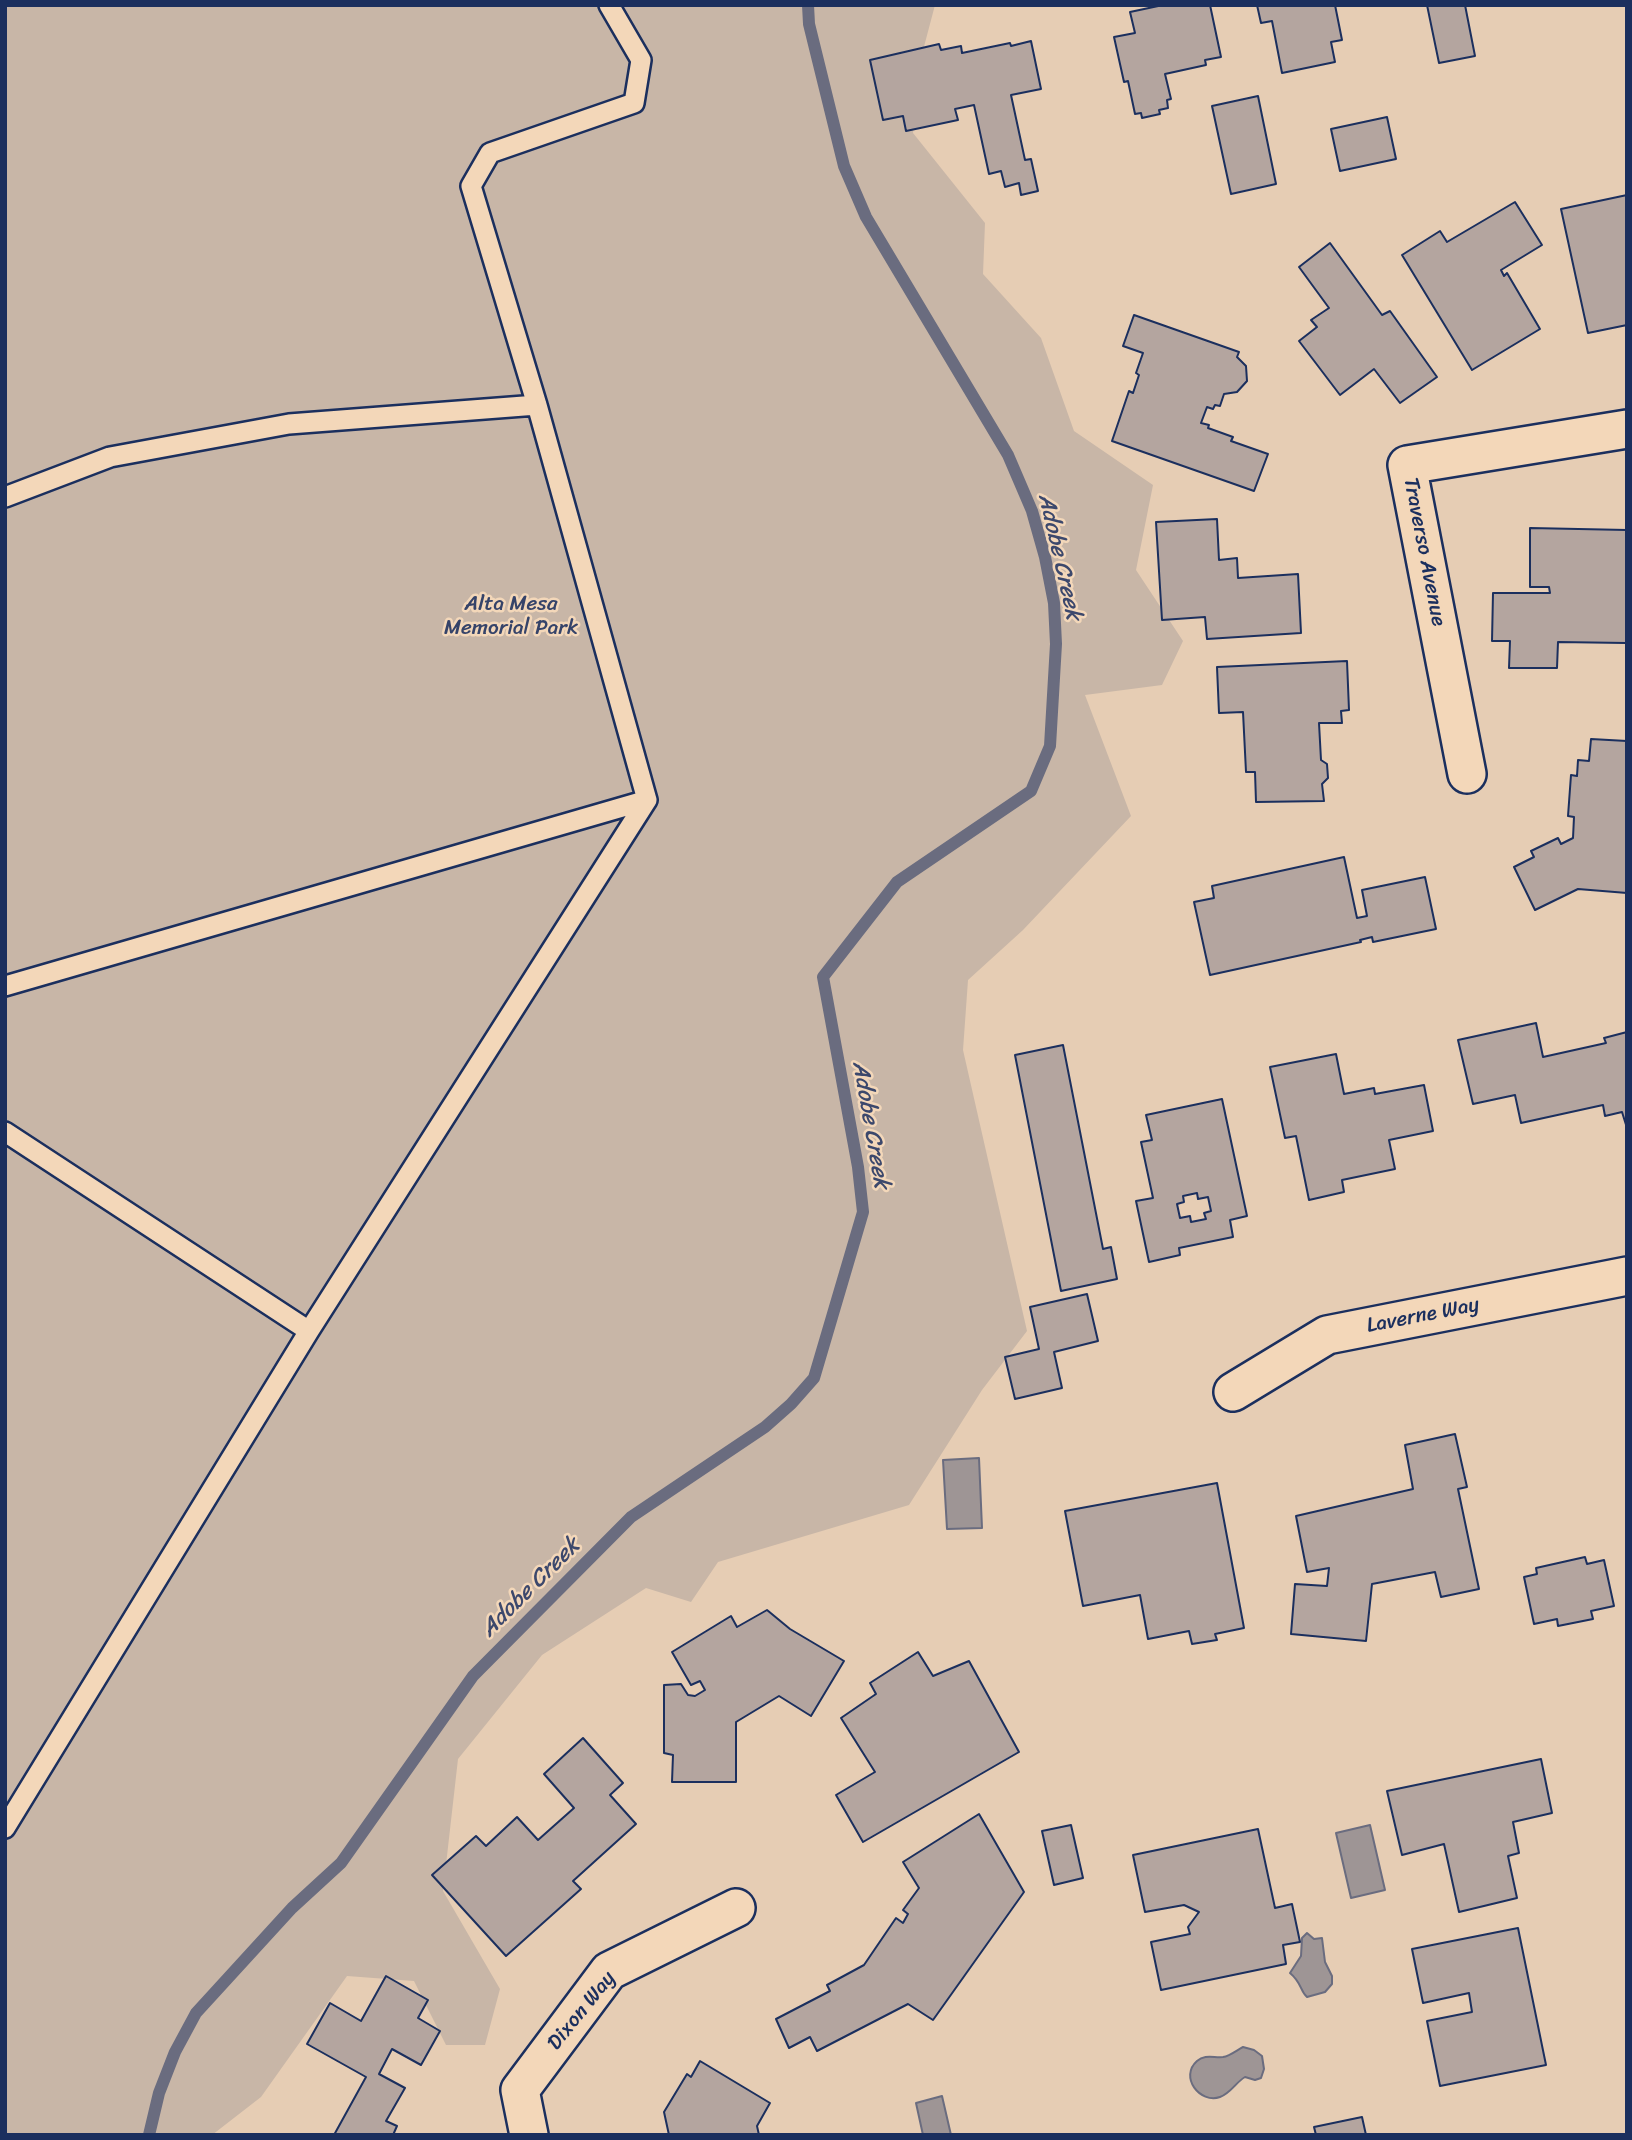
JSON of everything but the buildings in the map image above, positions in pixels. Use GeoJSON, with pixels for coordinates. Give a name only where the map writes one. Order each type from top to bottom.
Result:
{"type":"FeatureCollection","features":[{"type":"Feature","properties":{"kind":"street","name":"Traverso Avenue"},"geometry":{"type":"LineString","coordinates":[[1467,774],[1407,465],[1627,429]]}},
{"type":"Feature","properties":{"kind":"street","name":"Laverne Way"},"geometry":{"type":"LineString","coordinates":[[1233,1392],[1327,1335],[1627,1276]]}},
{"type":"Feature","properties":{"kind":"street","name":"Dixon Way"},"geometry":{"type":"LineString","coordinates":[[530,2135],[520,2090],[609,1971],[736,1908]]}},
{"type":"Feature","properties":{"kind":"lane"},"geometry":{"type":"LineString","coordinates":[[5,1828],[309,1331],[647,800],[537,405],[471,186],[490,153],[634,103],[641,60],[609,5]]}},
{"type":"Feature","properties":{"kind":"lane"},"geometry":{"type":"LineString","coordinates":[[5,497],[110,457],[289,424],[537,405]]}},
{"type":"Feature","properties":{"kind":"lane"},"geometry":{"type":"LineString","coordinates":[[5,986],[647,800]]}},
{"type":"Feature","properties":{"kind":"lane"},"geometry":{"type":"LineString","coordinates":[[5,1132],[309,1331]]}},
{"type":"Feature","properties":{"kind":"green space","name":"Alta Mesa Memorial Park"},"geometry":{"type":"Polygon","coordinates":[[[5,5],[935,5],[921,58],[913,133],[985,223],[983,274],[1041,338],[1074,431],[1153,485],[1136,570],[1183,641],[1162,685],[1085,695],[1131,816],[1023,930],[968,980],[963,1050],[1027,1331],[982,1390],[909,1505],[718,1562],[691,1602],[646,1588],[542,1655],[458,1759],[443,1891],[500,1989],[485,2045],[446,2045],[414,1981],[347,1976],[261,2097],[212,2135],[5,2135],[5,5]]]}},
{"type":"Feature","properties":{"kind":"shaded area"},"geometry":{"type":"Polygon","coordinates":[[[979,1458],[982,1528],[947,1529],[943,1460],[979,1458]]]}},
{"type":"Feature","properties":{"kind":"shaded area"},"geometry":{"type":"Polygon","coordinates":[[[1370,1825],[1385,1890],[1351,1898],[1336,1833],[1370,1825]]]}},
{"type":"Feature","properties":{"kind":"shaded area"},"geometry":{"type":"Polygon","coordinates":[[[1307,1933],[1314,1939],[1322,1938],[1325,1962],[1332,1976],[1332,1984],[1325,1992],[1307,1997],[1290,1973],[1301,1956],[1302,1938],[1307,1933]]]}},
{"type":"Feature","properties":{"kind":"shaded area"},"geometry":{"type":"Polygon","coordinates":[[[1243,2047],[1262,2056],[1264,2069],[1261,2078],[1255,2080],[1245,2077],[1220,2097],[1205,2097],[1194,2088],[1190,2074],[1197,2061],[1206,2057],[1226,2056],[1243,2047]]]}},
{"type":"Feature","properties":{"kind":"shaded area"},"geometry":{"type":"Polygon","coordinates":[[[942,2096],[951,2135],[923,2135],[916,2103],[942,2096]]]}},
{"type":"Feature","properties":{"kind":"waterway","name":"Adobe Creek"},"geometry":{"type":"LineString","coordinates":[[149,2135],[159,2093],[175,2052],[196,2013],[292,1908],[341,1863],[473,1676],[631,1517],[765,1427],[791,1404],[814,1378],[863,1212],[858,1167],[823,977],[897,882],[1031,791],[1050,746],[1056,644],[1054,603],[1032,511],[1008,455],[866,217],[844,166],[809,24],[808,5]]}}]}
